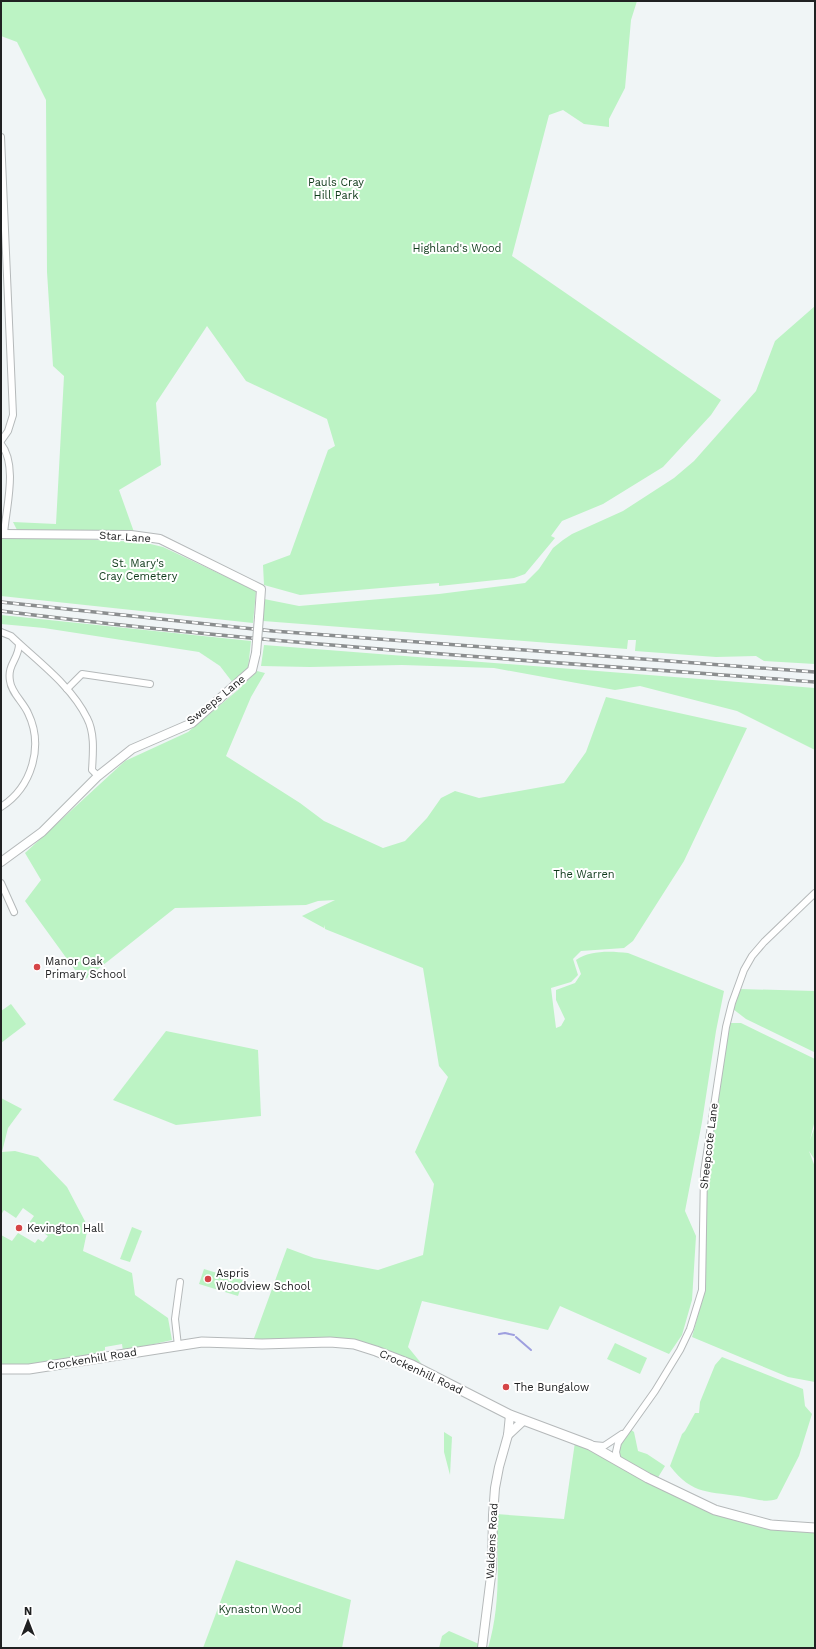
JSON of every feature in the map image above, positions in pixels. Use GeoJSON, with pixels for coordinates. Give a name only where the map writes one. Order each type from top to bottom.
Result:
{"type":"FeatureCollection","features":[{"type":"Feature","properties":{"kind":"main road","name":"Crockenhill Road"},"geometry":{"type":"LineString","coordinates":[[1,1369],[29,1369],[202,1342],[262,1344],[330,1342],[354,1344],[412,1365],[523,1421],[590,1445],[618,1461],[715,1510],[771,1525],[815,1528]]}},
{"type":"Feature","properties":{"kind":"street"},"geometry":{"type":"LineString","coordinates":[[1,137],[4,236],[13,415],[8,431],[1,441]]}},
{"type":"Feature","properties":{"kind":"street"},"geometry":{"type":"LineString","coordinates":[[1,444],[8,455],[10,467],[2,534]]}},
{"type":"Feature","properties":{"kind":"street","name":"Star Lane"},"geometry":{"type":"LineString","coordinates":[[2,534],[131,535],[160,539],[261,589]]}},
{"type":"Feature","properties":{"kind":"street","name":"Sweeps Lane"},"geometry":{"type":"LineString","coordinates":[[1,862],[42,832],[98,776],[132,749],[192,723],[252,670],[256,653],[261,589]]}},
{"type":"Feature","properties":{"kind":"street"},"geometry":{"type":"LineString","coordinates":[[1,632],[11,636],[67,689],[88,718],[93,746],[92,770],[98,776]]}},
{"type":"Feature","properties":{"kind":"street"},"geometry":{"type":"LineString","coordinates":[[1,807],[17,793],[26,781],[32,766],[35,749],[35,738],[28,713],[10,683],[8,670],[19,651],[19,644]]}},
{"type":"Feature","properties":{"kind":"street"},"geometry":{"type":"LineString","coordinates":[[67,689],[82,674],[150,684]]}},
{"type":"Feature","properties":{"kind":"street"},"geometry":{"type":"LineString","coordinates":[[1,883],[14,912]]}},
{"type":"Feature","properties":{"kind":"street","name":"Sheepcote Lane"},"geometry":{"type":"LineString","coordinates":[[618,1461],[616,1452],[618,1443],[655,1391],[680,1350],[690,1329],[702,1290],[704,1172],[726,1027],[732,1003],[744,970],[752,956],[764,942],[815,893]]}},
{"type":"Feature","properties":{"kind":"street"},"geometry":{"type":"LineString","coordinates":[[178,1346],[175,1319],[180,1282]]}},
{"type":"Feature","properties":{"kind":"street","name":"Waldens Road"},"geometry":{"type":"LineString","coordinates":[[482,1648],[492,1568],[495,1488],[508,1435],[510,1415]]}},
{"type":"Feature","properties":{"kind":"street"},"geometry":{"type":"LineString","coordinates":[[508,1435],[523,1421]]}},
{"type":"Feature","properties":{"kind":"street","name":"Sheepcote Lane"},"geometry":{"type":"LineString","coordinates":[[590,1445],[604,1446],[623,1434]]}},
{"type":"Feature","properties":{"kind":"green space","name":"Pauls Cray Hill Park"},"geometry":{"type":"Polygon","coordinates":[[[1,1],[637,1],[631,20],[625,88],[609,119],[609,127],[584,124],[563,110],[549,115],[512,256],[721,400],[711,415],[663,467],[603,504],[562,521],[551,536],[555,538],[525,574],[514,578],[439,586],[439,583],[300,595],[264,585],[263,565],[290,555],[328,450],[335,446],[327,419],[246,381],[207,326],[156,403],[161,465],[119,490],[134,532],[17,530],[13,522],[56,524],[64,376],[53,366],[47,272],[46,100],[17,42],[1,36],[1,1]]]}},
{"type":"Feature","properties":{"kind":"green space"},"geometry":{"type":"Polygon","coordinates":[[[815,306],[815,664],[764,661],[756,656],[716,657],[635,651],[636,640],[628,640],[627,649],[263,621],[264,599],[299,606],[439,594],[525,583],[539,569],[553,548],[563,540],[572,534],[623,511],[674,478],[694,461],[756,391],[775,341],[815,306]]]}},
{"type":"Feature","properties":{"kind":"green space","name":"St. Mary's Cray Cemetery"},"geometry":{"type":"Polygon","coordinates":[[[1,536],[142,542],[163,547],[256,591],[253,623],[1,596],[1,536]]]}},
{"type":"Feature","properties":{"kind":"green space"},"geometry":{"type":"Polygon","coordinates":[[[1,615],[251,641],[248,669],[233,683],[220,666],[199,652],[44,628],[1,624],[1,615]]]}},
{"type":"Feature","properties":{"kind":"green space"},"geometry":{"type":"Polygon","coordinates":[[[264,645],[815,688],[815,750],[737,711],[640,686],[615,690],[494,668],[402,665],[310,667],[261,666],[264,645]]]}},
{"type":"Feature","properties":{"kind":"green space","name":"The Warren"},"geometry":{"type":"Polygon","coordinates":[[[257,671],[265,673],[251,697],[226,756],[300,803],[324,821],[383,848],[405,841],[427,818],[441,798],[455,791],[479,798],[564,783],[586,752],[606,697],[747,728],[684,861],[633,941],[624,948],[581,951],[573,959],[578,975],[571,982],[551,988],[556,1028],[561,1026],[565,1019],[556,1000],[556,990],[575,983],[581,974],[576,960],[588,954],[608,952],[628,953],[724,991],[716,1031],[702,1122],[685,1211],[696,1236],[692,1300],[682,1335],[669,1354],[560,1306],[548,1330],[422,1301],[408,1347],[421,1363],[358,1342],[253,1341],[287,1248],[314,1258],[378,1270],[423,1255],[434,1184],[415,1152],[448,1077],[439,1066],[423,968],[325,929],[324,925],[324,928],[302,916],[335,900],[318,901],[306,905],[175,908],[83,981],[25,901],[41,880],[25,853],[125,761],[188,732],[238,690],[257,671]]]}},
{"type":"Feature","properties":{"kind":"green space"},"geometry":{"type":"Polygon","coordinates":[[[740,989],[815,991],[814,1052],[746,1019],[733,1009],[740,989]]]}},
{"type":"Feature","properties":{"kind":"green space"},"geometry":{"type":"Polygon","coordinates":[[[11,1004],[26,1024],[1,1043],[1,1011],[11,1004]]]}},
{"type":"Feature","properties":{"kind":"green space"},"geometry":{"type":"Polygon","coordinates":[[[730,1023],[741,1023],[815,1059],[815,1120],[810,1140],[815,1126],[815,1160],[809,1151],[815,1167],[815,1382],[788,1377],[692,1337],[706,1285],[706,1184],[719,1084],[730,1023]]]}},
{"type":"Feature","properties":{"kind":"green space"},"geometry":{"type":"Polygon","coordinates":[[[166,1031],[258,1050],[261,1116],[176,1125],[113,1100],[166,1031]]]}},
{"type":"Feature","properties":{"kind":"green space"},"geometry":{"type":"Polygon","coordinates":[[[1,1098],[22,1109],[8,1128],[2,1152],[15,1151],[38,1157],[67,1187],[88,1227],[83,1251],[132,1273],[135,1295],[168,1318],[172,1340],[123,1351],[122,1344],[105,1347],[105,1354],[34,1366],[1,1366],[1,1235],[12,1241],[18,1233],[35,1243],[38,1239],[43,1242],[48,1236],[29,1223],[34,1216],[23,1208],[16,1218],[4,1210],[1,1215],[1,1098]]]}},
{"type":"Feature","properties":{"kind":"green space"},"geometry":{"type":"Polygon","coordinates":[[[132,1227],[142,1231],[130,1262],[120,1259],[132,1227]]]}},
{"type":"Feature","properties":{"kind":"green space"},"geometry":{"type":"Polygon","coordinates":[[[204,1269],[230,1277],[226,1291],[231,1277],[243,1280],[238,1296],[199,1284],[204,1269]]]}},
{"type":"Feature","properties":{"kind":"green space"},"geometry":{"type":"Polygon","coordinates":[[[615,1343],[647,1358],[640,1374],[607,1359],[615,1343]]]}},
{"type":"Feature","properties":{"kind":"green space"},"geometry":{"type":"Polygon","coordinates":[[[722,1357],[803,1389],[805,1406],[812,1414],[799,1456],[777,1499],[769,1501],[760,1500],[703,1490],[686,1483],[670,1466],[682,1434],[695,1413],[699,1413],[700,1402],[715,1365],[722,1357]]]}},
{"type":"Feature","properties":{"kind":"green space"},"geometry":{"type":"Polygon","coordinates":[[[630,1429],[634,1432],[638,1451],[647,1454],[665,1466],[657,1479],[620,1460],[620,1447],[630,1429]]]}},
{"type":"Feature","properties":{"kind":"green space"},"geometry":{"type":"Polygon","coordinates":[[[444,1432],[452,1437],[450,1475],[444,1452],[444,1432]]]}},
{"type":"Feature","properties":{"kind":"green space"},"geometry":{"type":"Polygon","coordinates":[[[575,1442],[714,1513],[768,1529],[815,1532],[815,1648],[488,1648],[497,1599],[498,1565],[496,1514],[564,1519],[575,1442]]]}},
{"type":"Feature","properties":{"kind":"green space","name":"Kynaston Wood"},"geometry":{"type":"Polygon","coordinates":[[[236,1560],[351,1600],[342,1648],[203,1648],[236,1560]]]}},
{"type":"Feature","properties":{"kind":"green space"},"geometry":{"type":"Polygon","coordinates":[[[449,1631],[479,1644],[478,1648],[439,1648],[442,1636],[449,1631]]]}},
{"type":"Feature","properties":{"kind":"waterway"},"geometry":{"type":"LineString","coordinates":[[499,1334],[505,1333],[514,1335]]}},
{"type":"Feature","properties":{"kind":"waterway"},"geometry":{"type":"LineString","coordinates":[[516,1337],[531,1350]]}},
{"type":"Feature","properties":{"kind":"railway"},"geometry":{"type":"LineString","coordinates":[[1,602],[273,631],[815,672]]}},
{"type":"Feature","properties":{"kind":"railway"},"geometry":{"type":"LineString","coordinates":[[1,611],[102,623],[305,643],[815,682]]}},
{"type":"Feature","properties":{"kind":"place","name":"Manor Oak Primary School"},"geometry":{"type":"Point","coordinates":[37,967]}},
{"type":"Feature","properties":{"kind":"place","name":"Kevington Hall"},"geometry":{"type":"Point","coordinates":[19,1228]}},
{"type":"Feature","properties":{"kind":"place","name":"Aspris Woodview School"},"geometry":{"type":"Point","coordinates":[208,1279]}},
{"type":"Feature","properties":{"kind":"place","name":"The Bungalow"},"geometry":{"type":"Point","coordinates":[506,1387]}},
{"type":"Feature","properties":{"kind":"park label","name":"Highland's Wood"},"geometry":{"type":"Point","coordinates":[457,248]}}]}
